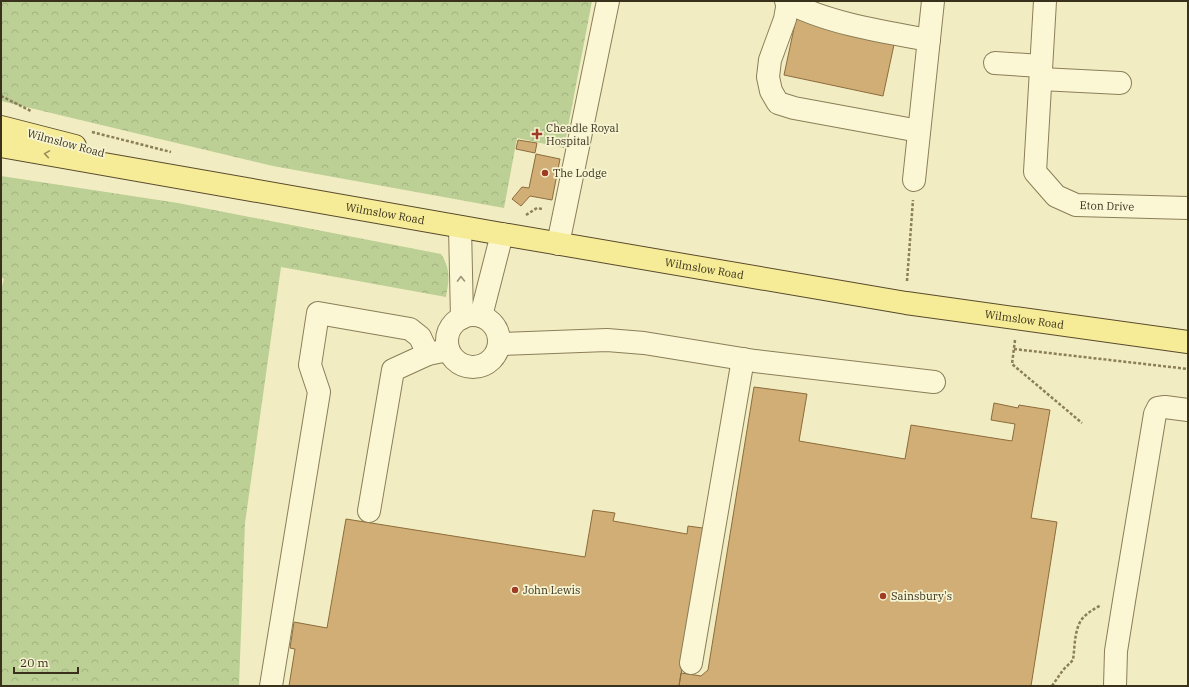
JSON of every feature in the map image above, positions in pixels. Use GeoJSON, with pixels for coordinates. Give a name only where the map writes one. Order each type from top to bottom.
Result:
{"type":"FeatureCollection","features":[{"type":"Feature","properties":{"kind":"main road","name":"Wilmslow Road"},"geometry":{"type":"LineString","coordinates":[[1,126],[223,185]]}},
{"type":"Feature","properties":{"kind":"main road","name":"Wilmslow Road"},"geometry":{"type":"LineString","coordinates":[[1,146],[460,227],[906,303],[1188,342]]}},
{"type":"Feature","properties":{"kind":"street"},"geometry":{"type":"LineString","coordinates":[[558,244],[608,1]]}},
{"type":"Feature","properties":{"kind":"street"},"geometry":{"type":"LineString","coordinates":[[914,180],[933,1]]}},
{"type":"Feature","properties":{"kind":"street","name":"Eton Drive"},"geometry":{"type":"LineString","coordinates":[[1045,1],[1035,172],[1056,196],[1076,205],[1188,208]]}},
{"type":"Feature","properties":{"kind":"street"},"geometry":{"type":"LineString","coordinates":[[919,131],[794,108],[778,103],[771,91],[768,77],[770,60],[785,19],[787,2],[810,13],[835,20],[929,40]]}},
{"type":"Feature","properties":{"kind":"street"},"geometry":{"type":"LineString","coordinates":[[995,63],[1041,72],[1120,83]]}},
{"type":"Feature","properties":{"kind":"street"},"geometry":{"type":"LineString","coordinates":[[460,227],[472,317]]}},
{"type":"Feature","properties":{"kind":"street"},"geometry":{"type":"LineString","coordinates":[[472,317],[502,234]]}},
{"type":"Feature","properties":{"kind":"street"},"geometry":{"type":"LineString","coordinates":[[271,686],[319,392],[310,365],[318,313],[410,329],[438,352],[464,366],[478,368],[485,366],[495,357],[500,344],[496,326],[490,320],[472,317],[457,321],[451,326],[447,342],[438,352],[393,370],[369,511]]}},
{"type":"Feature","properties":{"kind":"street"},"geometry":{"type":"LineString","coordinates":[[500,344],[607,340],[644,343],[743,359],[934,382]]}},
{"type":"Feature","properties":{"kind":"street"},"geometry":{"type":"LineString","coordinates":[[691,663],[743,359]]}},
{"type":"Feature","properties":{"kind":"street"},"geometry":{"type":"LineString","coordinates":[[1115,686],[1116,651],[1155,414],[1158,408],[1165,406],[1188,410]]}},
{"type":"Feature","properties":{"kind":"path"},"geometry":{"type":"LineString","coordinates":[[906,303],[914,180]]}},
{"type":"Feature","properties":{"kind":"path"},"geometry":{"type":"LineString","coordinates":[[1082,423],[1012,364],[1014,350],[1188,370]]}},
{"type":"Feature","properties":{"kind":"path"},"geometry":{"type":"LineString","coordinates":[[1052,686],[1063,670],[1073,660],[1076,635],[1082,619],[1108,598],[1124,601]]}},
{"type":"Feature","properties":{"kind":"green space"},"geometry":{"type":"Polygon","coordinates":[[[1,1],[592,1],[564,148],[517,138],[504,208],[273,166],[1,101],[1,1]]]}},
{"type":"Feature","properties":{"kind":"green space"},"geometry":{"type":"Polygon","coordinates":[[[1,176],[178,203],[441,254],[444,260],[448,270],[446,297],[281,267],[245,523],[239,686],[1,686],[1,290],[4,279],[1,277],[1,176]]]}},
{"type":"Feature","properties":{"kind":"building"},"geometry":{"type":"Polygon","coordinates":[[[796,19],[895,40],[883,96],[784,75],[796,19]]]}},
{"type":"Feature","properties":{"kind":"building"},"geometry":{"type":"Polygon","coordinates":[[[518,140],[537,143],[535,153],[516,149],[518,140]]]}},
{"type":"Feature","properties":{"kind":"building","name":"The Lodge"},"geometry":{"type":"Polygon","coordinates":[[[536,154],[560,159],[552,200],[530,196],[521,206],[512,199],[522,187],[529,188],[536,154]]]}},
{"type":"Feature","properties":{"kind":"building","name":"Sainsbury's"},"geometry":{"type":"Polygon","coordinates":[[[754,387],[807,394],[799,441],[905,459],[911,425],[1012,441],[1015,424],[991,420],[994,403],[1018,408],[1019,405],[1050,410],[1031,518],[1057,522],[1031,686],[679,686],[681,673],[701,676],[708,670],[754,387]]]}},
{"type":"Feature","properties":{"kind":"building","name":"John Lewis"},"geometry":{"type":"Polygon","coordinates":[[[593,510],[615,513],[613,521],[687,534],[688,526],[710,529],[702,547],[679,686],[289,686],[295,649],[290,648],[294,622],[327,628],[346,519],[585,557],[593,510]]]}},
{"type":"Feature","properties":{"kind":"place","name":"Cheadle Royal Hospital"},"geometry":{"type":"Point","coordinates":[537,134]}},
{"type":"Feature","properties":{"kind":"place","name":"The Lodge"},"geometry":{"type":"Point","coordinates":[545,173]}},
{"type":"Feature","properties":{"kind":"place","name":"John Lewis"},"geometry":{"type":"Point","coordinates":[515,590]}},
{"type":"Feature","properties":{"kind":"place","name":"Sainsbury's"},"geometry":{"type":"Point","coordinates":[883,596]}}]}
